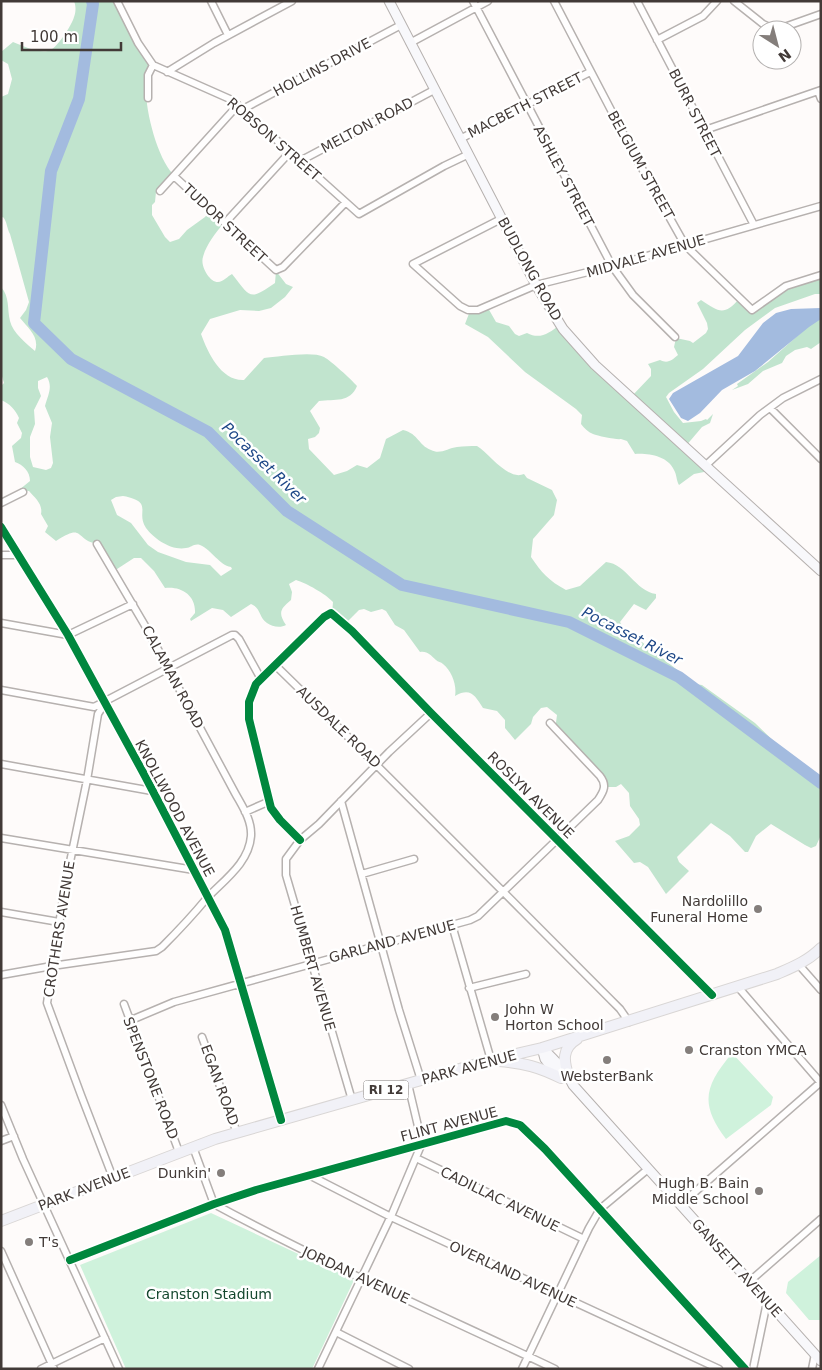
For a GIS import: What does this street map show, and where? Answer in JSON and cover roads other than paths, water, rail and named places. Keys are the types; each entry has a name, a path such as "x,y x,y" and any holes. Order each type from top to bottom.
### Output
{"main road":[{"name":"BUDLONG ROAD","path":"389,1 501,219 536,285 560,324 587,357 821,571"},
{"name":"PARK AVENUE","path":"1,1221 193,1147 237,1133 491,1060 542,1048 738,987 799,965 821,948"},
{"path":"568,1080 564,1060 565,1055 571,1042 580,1036"},
{"name":"GANSETT AVENUE","path":"542,1048 554,1059 568,1080 680,1206 818,1358"},
{"path":"491,1060 528,1064 568,1080"}],"street":[{"path":"117,1 138,43 153,65 148,75 148,98"},
{"path":"212,1 228,35"},
{"path":"167,72 228,35 292,1"},
{"path":"410,43 474,4 488,1"},
{"name":"BELGIUM STREET","path":"554,1 590,72 685,245 752,310 786,286 821,275"},
{"name":"BURR STREET","path":"637,1 754,225"},
{"path":"657,40 703,16 717,1"},
{"path":"734,1 762,24 776,30 821,14"},
{"name":"ASHLEY STREET","path":"474,4 612,266 633,295 675,337"},
{"name":"HOLLINS DRIVE","path":"240,107 401,25"},
{"name":"ROBSON STREET","path":"153,65 228,97 359,214 444,166 468,155"},
{"name":"MACBETH STREET","path":"460,139 590,72"},
{"name":"MELTON ROAD","path":"300,161 434,90"},
{"path":"705,130 819,91 821,99"},
{"path":"160,192 240,107"},
{"path":"225,223 290,152"},
{"name":"TUDOR STREET","path":"175,177 276,270 283,267 345,203"},
{"name":"MIDVALE AVENUE","path":"501,219 413,264 460,306 473,311 486,308 536,285 612,266 821,206"},
{"path":"705,466 783,398 821,379"},
{"path":"770,408 821,459"},
{"path":"1,503 23,492"},
{"name":"KNOLLWOOD AVENUE","path":"1,527 68,635 229,938 281,1120"},
{"name":"CALAMAN ROAD","path":"1,975 156,951 162,947 231,874 247,851 251,837 250,825 245,812 134,604 98,544"},
{"path":"1,555 14,555 18,553"},
{"path":"1,623 68,635 134,604"},
{"name":"ROSLYN AVENUE","path":"276,665 324,617 331,613 352,631 712,995"},
{"path":"1,690 94,707 235,635 262,679"},
{"path":"276,665 256,684 248,710 272,808 280,820 300,840"},
{"name":"AUSDALE ROAD","path":"276,665 377,764 620,1010 629,1022"},
{"name":"CROTHERS AVENUE","path":"105,703 98,714 59,922 47,1003 113,1178"},
{"name":"HUMBERT AVENUE","path":"352,1100 311,964 285,868 286,859 300,840 319,824 377,764 431,713"},
{"name":"GARLAND AVENUE","path":"129,1021 174,1002 452,925 478,916 598,800 603,792 604,783 600,776 550,723"},
{"path":"1,764 152,791"},
{"path":"245,812 270,801"},
{"path":"341,801 421,1080"},
{"path":"1,838 194,870"},
{"path":"362,874 414,859"},
{"path":"1,912 59,922"},
{"path":"452,925 491,1060"},
{"path":"799,965 821,990"},
{"path":"469,988 526,974"},
{"path":"680,1206 821,1082 738,987"},
{"name":"SPENSTONE ROAD","path":"124,1004 180,1152"},
{"name":"EGAN ROAD","path":"202,1036 237,1133"},
{"path":"318,1369 390,1217 422,1143 408,1084"},
{"path":"1,1105 44,1205 119,1369"},
{"name":"FLINT AVENUE","path":"70,1260 214,1204 309,1175 506,1121 520,1125 600,1209 745,1369"},
{"path":"1,1142 14,1136"},
{"path":"193,1147 214,1204"},
{"name":"CADILLAC AVENUE","path":"416,1158 584,1239"},
{"path":"522,1369 600,1209 648,1169"},
{"name":"OVERLAND AVENUE","path":"309,1175 390,1217 719,1369"},
{"name":"JORDAN AVENUE","path":"214,1204 361,1278 555,1369"},
{"path":"750,1281 821,1219"},
{"path":"1,1251 53,1366"},
{"path":"753,1369 768,1302"},
{"path":"336,1332 409,1369"},
{"path":"42,1369 53,1366 105,1338"},
{"path":"812,1369 818,1358"}],"water":[{"path":"821,308 821,319 755,371 722,390 700,413 688,421 681,418 669,399 673,393 738,356 763,323 776,313 791,309"}],"waterway":[{"name":"Pocasset River","path":"92,1 79,99 51,171 34,323 71,359 208,432 287,511 402,585 569,622 679,677 821,783"}],"place":[{"name":"Nardolillo Funeral Home","path":"758,909"},
{"name":"John W Horton School","path":"495,1017"},
{"name":"Cranston YMCA","path":"689,1050"},
{"name":"WebsterBank","path":"607,1060"},
{"name":"Dunkin'","path":"221,1173"},
{"name":"Hugh B. Bain Middle School","path":"759,1191"},
{"name":"T's","path":"29,1242"}],"park label":[{"name":"Cranston Stadium","path":"209,1294"}]}
